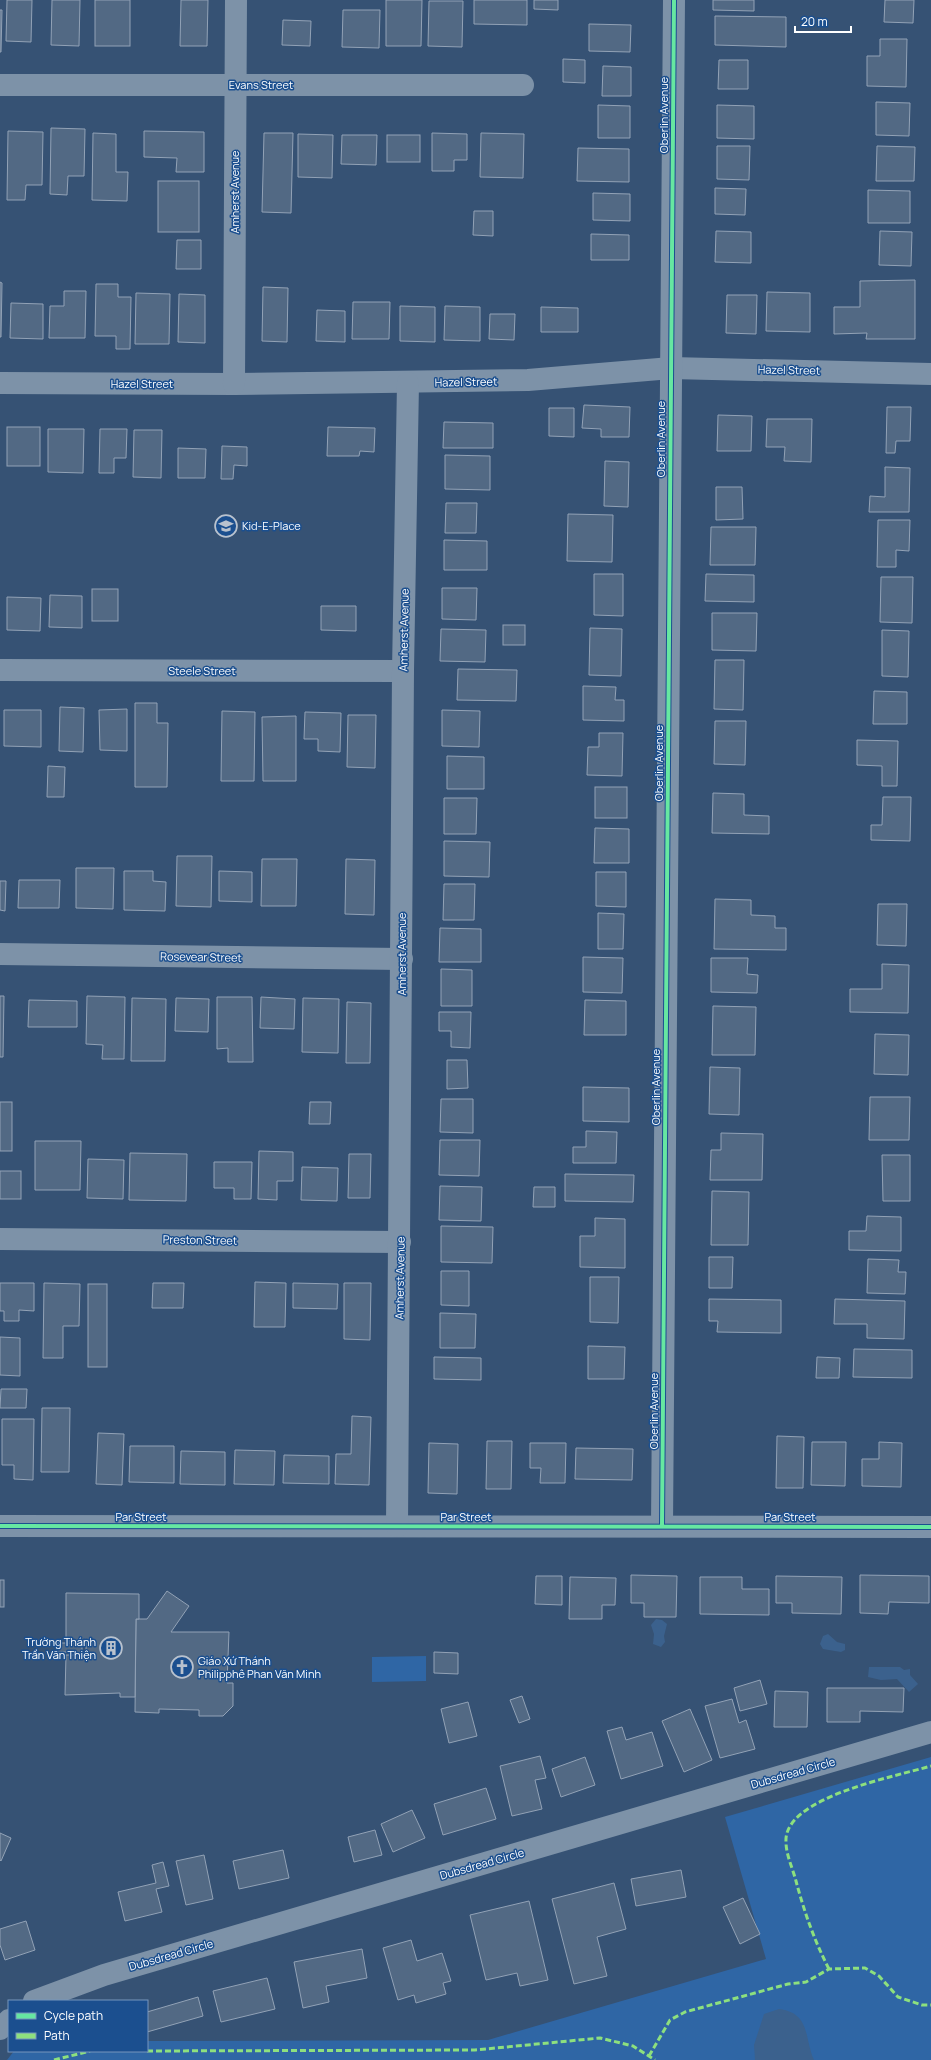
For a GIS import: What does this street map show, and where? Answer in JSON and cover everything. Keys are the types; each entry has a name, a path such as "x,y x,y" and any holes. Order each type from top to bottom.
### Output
{"street":[{"name":"Amherst Avenue","path":"234,384 236,0"},
{"name":"Oberlin Avenue","path":"662,1526 674,0"},
{"name":"Evans Street","path":"0,85 523,85"},
{"name":"Hazel Street","path":"0,383 408,383 528,380 671,368 931,374"},
{"name":"Amherst Avenue","path":"397,1526 403,672 408,383"},
{"name":"Steele Street","path":"0,670 403,672"},
{"name":"Rosevear Street","path":"0,954 402,959"},
{"name":"Preston Street","path":"0,1239 400,1242"},
{"name":"Par Street","path":"0,1526 931,1527"},
{"name":"Dubsdread Circle","path":"37,2000 104,1975 931,1732"},
{"path":"0,2029 8,2021"}],"shaded area":[{"path":"656,1619 662,1620 667,1624 664,1636 665,1642 661,1647 653,1644 654,1634 651,1625"},
{"path":"828,1634 837,1642 845,1644 845,1650 841,1652 823,1649 820,1644 823,1636"},
{"path":"426,1656 426,1681 372,1682 372,1657"},
{"path":"869,1667 900,1667 904,1670 910,1669 910,1675 918,1684 909,1692 897,1679 881,1680 868,1677"},
{"path":"931,1757 931,2060 7,2060 13,2052 148,2052 148,2041 488,2040 766,1959 725,1817"},
{"path":"779,2009 789,2011 802,2021 814,2060 755,2060 754,2045 764,2014"}],"building":[{"path":"7,0 32,0 31,42 6,41"},
{"path":"52,0 80,0 79,46 51,45"},
{"path":"95,0 130,0 130,46 95,46"},
{"path":"181,0 208,0 207,46 180,46"},
{"path":"386,0 422,0 421,46 386,46"},
{"path":"474,0 527,0 527,25 474,24"},
{"path":"534,0 558,0 558,10 534,9"},
{"path":"713,0 754,0 754,11 713,10"},
{"path":"885,0 914,0 913,23 884,22"},
{"path":"429,1 463,1 462,47 428,46"},
{"path":"0,10 2,10 1,52 0,52"},
{"path":"343,10 380,10 379,48 342,47"},
{"path":"715,16 786,17 786,47 715,45"},
{"path":"283,20 311,21 310,46 282,45"},
{"path":"589,24 631,25 630,52 589,51"},
{"path":"880,39 907,39 906,87 867,86 867,56 880,56"},
{"path":"563,59 585,60 585,83 563,82"},
{"path":"719,60 748,60 748,89 718,89"},
{"path":"603,66 631,67 631,96 602,96"},
{"path":"876,102 910,103 909,136 876,135"},
{"path":"598,105 630,106 630,138 598,138"},
{"path":"717,105 754,106 754,139 717,138"},
{"path":"51,128 85,129 84,176 68,176 67,195 50,194"},
{"path":"8,131 43,132 42,185 26,185 25,200 7,200"},
{"path":"144,131 204,132 204,172 176,172 177,158 144,157"},
{"path":"93,133 116,134 116,172 128,172 127,201 92,200"},
{"path":"264,133 293,133 291,213 262,212"},
{"path":"432,133 467,134 467,160 454,160 454,171 432,171"},
{"path":"481,133 524,134 523,178 480,177"},
{"path":"298,134 333,135 332,178 298,177"},
{"path":"342,135 377,135 376,165 341,164"},
{"path":"387,135 420,135 420,162 387,162"},
{"path":"717,146 750,146 749,180 717,179"},
{"path":"877,146 915,147 914,181 876,181"},
{"path":"578,148 629,149 629,182 577,181"},
{"path":"158,181 199,181 199,232 158,232"},
{"path":"715,188 746,189 745,215 715,214"},
{"path":"868,190 910,191 910,223 868,223"},
{"path":"593,193 630,194 630,221 593,220"},
{"path":"474,211 493,211 493,236 473,235"},
{"path":"716,231 751,232 751,263 715,262"},
{"path":"880,231 912,232 911,266 879,265"},
{"path":"591,234 629,235 629,260 591,260"},
{"path":"177,240 201,240 201,269 176,269"},
{"path":"915,280 915,339 866,339 867,333 834,334 834,307 860,307 860,281"},
{"path":"0,282 2,283 1,337 0,337"},
{"path":"96,284 118,284 118,297 131,297 130,349 116,349 116,336 95,336"},
{"path":"263,287 288,288 287,342 262,341"},
{"path":"64,291 86,291 85,338 49,338 50,306 64,306"},
{"path":"767,292 810,293 810,332 766,331"},
{"path":"136,293 170,294 169,344 135,344"},
{"path":"179,294 205,295 205,343 178,342"},
{"path":"727,295 757,295 756,334 726,333"},
{"path":"353,302 390,302 389,339 352,339"},
{"path":"11,303 43,304 43,339 10,338"},
{"path":"400,306 435,307 435,342 400,341"},
{"path":"445,306 480,307 480,341 444,340"},
{"path":"541,307 578,308 578,332 541,332"},
{"path":"317,310 345,311 345,342 316,341"},
{"path":"490,314 515,314 514,340 489,339"},
{"path":"584,405 630,407 629,437 601,437 601,429 582,428"},
{"path":"887,407 911,407 910,441 896,441 895,453 886,453"},
{"path":"549,408 574,408 574,437 549,436"},
{"path":"718,415 752,416 751,451 717,451"},
{"path":"767,419 812,419 811,462 784,461 785,447 766,447"},
{"path":"444,422 493,423 493,448 443,448"},
{"path":"7,427 40,427 40,466 7,466"},
{"path":"328,427 375,428 374,452 360,451 359,456 327,456"},
{"path":"48,429 84,429 83,473 48,472"},
{"path":"100,429 127,429 126,458 114,458 114,473 99,473"},
{"path":"134,430 162,430 161,478 133,477"},
{"path":"222,446 247,447 247,466 234,465 233,479 221,479"},
{"path":"178,448 206,449 205,478 178,478"},
{"path":"445,455 490,456 490,490 445,489"},
{"path":"605,461 629,462 628,507 604,506"},
{"path":"885,467 910,468 909,512 869,512 870,496 885,497"},
{"path":"716,487 742,487 743,519 716,520"},
{"path":"446,503 477,503 476,533 445,533"},
{"path":"568,514 613,515 612,562 567,561"},
{"path":"878,520 910,520 909,551 896,550 896,567 877,567"},
{"path":"711,527 756,527 755,565 710,565"},
{"path":"444,540 487,541 487,570 444,570"},
{"path":"594,574 623,574 623,616 594,615"},
{"path":"706,574 754,575 754,602 705,601"},
{"path":"881,577 913,577 912,623 880,622"},
{"path":"442,588 477,588 476,620 442,619"},
{"path":"92,589 118,589 118,621 92,621"},
{"path":"50,595 82,596 82,628 49,627"},
{"path":"7,597 41,598 40,631 7,630"},
{"path":"321,606 356,606 356,631 321,630"},
{"path":"712,613 757,613 756,651 712,650"},
{"path":"503,625 525,625 525,645 503,645"},
{"path":"590,628 622,629 621,676 589,675"},
{"path":"441,629 486,630 485,662 440,661"},
{"path":"882,630 909,631 908,677 882,676"},
{"path":"715,660 744,660 743,710 714,709"},
{"path":"458,669 517,670 516,701 457,700"},
{"path":"583,686 616,687 615,700 624,700 624,721 583,720"},
{"path":"874,691 907,692 907,724 873,724"},
{"path":"135,703 157,703 157,723 168,723 167,787 135,787"},
{"path":"60,707 84,708 83,752 59,751"},
{"path":"127,709 127,751 100,750 99,710"},
{"path":"4,710 41,710 41,747 4,746"},
{"path":"442,710 480,711 479,747 442,746"},
{"path":"222,711 255,712 254,781 221,781"},
{"path":"305,712 341,713 340,752 318,751 318,739 304,739"},
{"path":"348,715 376,715 375,768 347,767"},
{"path":"296,716 296,781 263,781 262,717"},
{"path":"715,721 746,721 745,765 714,764"},
{"path":"599,733 623,733 622,776 587,775 588,747 599,747"},
{"path":"857,740 898,741 897,786 882,786 882,766 857,765"},
{"path":"447,756 484,757 484,789 447,789"},
{"path":"48,766 65,767 64,797 47,797"},
{"path":"595,787 627,787 627,818 595,818"},
{"path":"713,793 744,794 744,815 769,816 769,834 712,833"},
{"path":"883,797 911,797 910,841 871,840 871,825 882,825"},
{"path":"444,798 477,798 476,834 444,834"},
{"path":"595,828 629,829 629,863 594,863"},
{"path":"444,841 490,842 489,877 444,876"},
{"path":"177,856 212,856 211,907 176,906"},
{"path":"262,859 297,859 296,906 261,906"},
{"path":"346,859 375,860 374,915 345,914"},
{"path":"76,868 114,868 113,909 76,908"},
{"path":"124,871 153,871 153,881 166,882 165,911 124,910"},
{"path":"219,871 252,872 252,902 219,901"},
{"path":"596,872 626,872 626,907 596,906"},
{"path":"19,880 60,880 59,908 18,908"},
{"path":"0,881 6,881 5,911 0,910"},
{"path":"444,884 475,884 474,920 443,920"},
{"path":"715,899 751,900 751,915 775,916 775,928 786,928 786,950 714,949"},
{"path":"878,904 907,904 906,946 877,945"},
{"path":"598,913 624,914 623,949 598,949"},
{"path":"440,928 481,929 481,962 439,962"},
{"path":"583,957 623,958 622,993 583,992"},
{"path":"711,958 748,958 747,974 758,975 757,993 711,992"},
{"path":"882,964 909,965 908,1013 850,1012 850,989 882,989"},
{"path":"441,969 472,970 472,1006 441,1006"},
{"path":"0,996 4,996 3,1057 0,1057"},
{"path":"87,996 125,997 124,1059 102,1059 103,1045 86,1044"},
{"path":"217,997 252,997 253,1062 228,1062 228,1048 217,1049"},
{"path":"261,997 295,999 294,1029 260,1028"},
{"path":"132,998 166,999 165,1061 131,1061"},
{"path":"176,998 209,999 208,1032 175,1031"},
{"path":"303,998 339,999 338,1053 302,1052"},
{"path":"29,1000 77,1001 77,1027 28,1027"},
{"path":"585,1000 626,1001 626,1035 584,1035"},
{"path":"347,1002 371,1003 370,1063 346,1063"},
{"path":"713,1006 756,1007 755,1055 712,1055"},
{"path":"439,1012 471,1012 470,1048 451,1047 451,1031 439,1031"},
{"path":"875,1034 909,1035 908,1075 874,1074"},
{"path":"447,1060 467,1060 468,1088 447,1089"},
{"path":"710,1067 740,1068 739,1115 709,1114"},
{"path":"583,1087 629,1088 629,1122 583,1121"},
{"path":"870,1097 910,1097 909,1140 869,1140"},
{"path":"441,1099 473,1099 473,1133 440,1132"},
{"path":"0,1102 12,1102 12,1151 0,1151"},
{"path":"310,1102 331,1102 330,1124 309,1124"},
{"path":"586,1131 617,1132 616,1163 573,1163 573,1147 586,1147"},
{"path":"721,1133 763,1134 762,1180 710,1180 711,1150 721,1150"},
{"path":"440,1140 480,1140 479,1176 439,1175"},
{"path":"35,1141 81,1141 80,1190 35,1190"},
{"path":"259,1151 293,1152 293,1181 277,1181 277,1200 258,1199"},
{"path":"130,1153 187,1154 186,1201 129,1200"},
{"path":"349,1154 371,1154 370,1198 348,1198"},
{"path":"882,1155 910,1155 910,1201 883,1201"},
{"path":"88,1159 124,1160 123,1199 87,1198"},
{"path":"214,1162 252,1162 251,1199 234,1199 234,1188 214,1188"},
{"path":"302,1167 338,1168 337,1201 301,1200"},
{"path":"0,1171 21,1171 21,1199 0,1199"},
{"path":"565,1174 634,1175 633,1202 565,1201"},
{"path":"440,1186 482,1187 481,1221 439,1220"},
{"path":"534,1187 555,1187 555,1207 533,1207"},
{"path":"712,1191 749,1192 748,1245 711,1245"},
{"path":"867,1216 901,1217 901,1251 849,1250 849,1231 866,1231"},
{"path":"595,1218 625,1219 625,1268 580,1267 580,1236 595,1236"},
{"path":"441,1226 493,1227 492,1263 441,1262"},
{"path":"709,1257 733,1257 732,1288 709,1288"},
{"path":"868,1259 899,1260 898,1272 906,1272 905,1294 867,1293"},
{"path":"441,1271 469,1271 469,1306 441,1305"},
{"path":"590,1277 619,1277 618,1323 590,1322"},
{"path":"255,1282 286,1283 285,1327 254,1327"},
{"path":"0,1283 34,1283 34,1311 19,1310 19,1321 4,1321 4,1311 0,1311"},
{"path":"44,1283 80,1284 79,1326 63,1326 63,1358 43,1358"},
{"path":"153,1283 184,1283 183,1308 152,1308"},
{"path":"293,1283 338,1284 337,1309 293,1308"},
{"path":"344,1283 371,1283 370,1340 344,1339"},
{"path":"88,1284 107,1284 107,1367 88,1367"},
{"path":"709,1299 781,1300 781,1333 717,1332 718,1321 709,1321"},
{"path":"835,1299 905,1301 904,1339 867,1338 867,1324 834,1324"},
{"path":"440,1313 476,1314 475,1348 440,1348"},
{"path":"0,1337 20,1338 20,1376 0,1375"},
{"path":"588,1346 625,1347 624,1379 588,1379"},
{"path":"854,1349 912,1350 912,1378 853,1377"},
{"path":"434,1357 481,1358 481,1380 434,1379"},
{"path":"817,1357 840,1358 839,1378 816,1378"},
{"path":"1,1389 27,1389 26,1408 0,1408"},
{"path":"42,1408 70,1408 69,1472 41,1472"},
{"path":"352,1416 371,1417 369,1485 335,1484 336,1454 351,1454"},
{"path":"2,1419 34,1419 33,1480 14,1479 14,1465 2,1465"},
{"path":"98,1433 124,1434 122,1485 96,1484"},
{"path":"777,1436 804,1437 803,1488 776,1488"},
{"path":"487,1441 512,1441 511,1489 486,1489"},
{"path":"812,1442 846,1442 845,1486 811,1485"},
{"path":"879,1442 902,1443 901,1487 862,1486 862,1459 879,1459"},
{"path":"429,1443 458,1444 457,1494 428,1493"},
{"path":"530,1443 566,1443 565,1483 540,1483 541,1468 530,1468"},
{"path":"130,1446 174,1446 174,1483 129,1482"},
{"path":"576,1448 633,1449 632,1480 575,1479"},
{"path":"235,1450 275,1451 274,1485 234,1484"},
{"path":"181,1451 225,1452 225,1485 180,1484"},
{"path":"284,1455 329,1456 329,1484 283,1483"},
{"path":"631,1575 677,1576 676,1617 644,1617 644,1603 631,1603"},
{"path":"860,1575 929,1576 929,1603 889,1602 888,1614 860,1613"},
{"path":"536,1576 562,1576 562,1605 535,1604"},
{"path":"776,1576 842,1577 841,1614 792,1613 792,1603 776,1603"},
{"path":"570,1577 616,1578 615,1605 602,1605 602,1619 569,1619"},
{"path":"700,1577 742,1577 742,1589 769,1589 769,1615 700,1614"},
{"path":"0,1580 4,1580 4,1607 0,1607"},
{"name":"Giáo Xứ Thánh Philipphê Phan Văn Minh","path":"167,1591 189,1606 171,1632 229,1632 227,1683 233,1683 233,1706 223,1716 199,1716 199,1710 159,1709 159,1713 135,1712 136,1619 147,1619"},
{"name":"Trường Thánh Trần Văn Thiện","path":"66,1593 139,1594 139,1619 136,1619 135,1697 120,1697 120,1693 65,1695 66,1655 75,1655 75,1652 58,1652 58,1643 82,1643 82,1654 86,1653 86,1641 66,1641"},
{"path":"434,1652 458,1653 458,1674 434,1673"},
{"path":"760,1680 767,1704 740,1711 734,1688"},
{"path":"827,1688 904,1688 903,1712 860,1711 860,1722 827,1722"},
{"path":"775,1691 808,1692 807,1727 774,1727"},
{"path":"522,1696 530,1719 519,1723 510,1700"},
{"path":"732,1699 739,1723 746,1720 755,1749 720,1758 705,1706"},
{"path":"468,1702 477,1736 449,1743 441,1709"},
{"path":"690,1709 712,1760 684,1772 662,1721"},
{"path":"622,1727 626,1740 652,1732 663,1766 621,1779 607,1731"},
{"path":"540,1756 546,1778 535,1780 542,1809 512,1816 500,1766"},
{"path":"585,1757 595,1785 561,1797 552,1769"},
{"path":"486,1788 496,1819 443,1835 434,1804"},
{"path":"412,1810 425,1838 393,1852 381,1824"},
{"path":"375,1830 382,1855 354,1862 348,1837"},
{"path":"0,1833 11,1838 1,1861 0,1860"},
{"path":"283,1850 289,1878 239,1889 233,1861"},
{"path":"204,1855 213,1899 186,1905 176,1861"},
{"path":"163,1862 169,1886 156,1889 162,1912 125,1921 118,1892 156,1883 152,1865"},
{"path":"681,1870 686,1897 636,1906 631,1879"},
{"path":"614,1883 626,1929 597,1937 607,1976 574,1984 552,1899"},
{"path":"743,1898 760,1934 740,1944 723,1907"},
{"path":"529,1901 548,1980 520,1986 517,1973 486,1980 470,1915"},
{"path":"26,1921 35,1950 5,1960 0,1945 0,1929"},
{"path":"411,1940 417,1961 442,1953 451,1981 443,1983 446,1994 416,2003 414,1995 398,2000 383,1948"},
{"path":"362,1949 367,1978 326,1986 329,2002 303,2008 294,1962"},
{"path":"267,1978 275,2009 221,2022 213,1991"},
{"path":"198,1997 203,2016 148,2032 148,2012"}],"marked path":[{"path":"829,1969 810,1925 788,1857 786,1842 790,1826 803,1813 822,1801 845,1791 931,1766"},
{"path":"649,2056 670,2020 685,2012 788,1984 806,1982 829,1969 865,1968 879,1976 898,1997 922,2005 931,2005"},
{"path":"148,2051 475,2050 600,2038 633,2046 655,2060"},
{"path":"54,2060 86,2052"}],"cycle path":[{"path":"662,1526 674,0"},
{"path":"0,1526 931,1527"}],"place":[{"name":"Kid-E-Place","path":"226,526"},
{"name":"Trường Thánh Trần Văn Thiện","path":"111,1648"},
{"name":"Giáo Xứ Thánh Philipphê Phan Văn Minh","path":"182,1667"}]}
